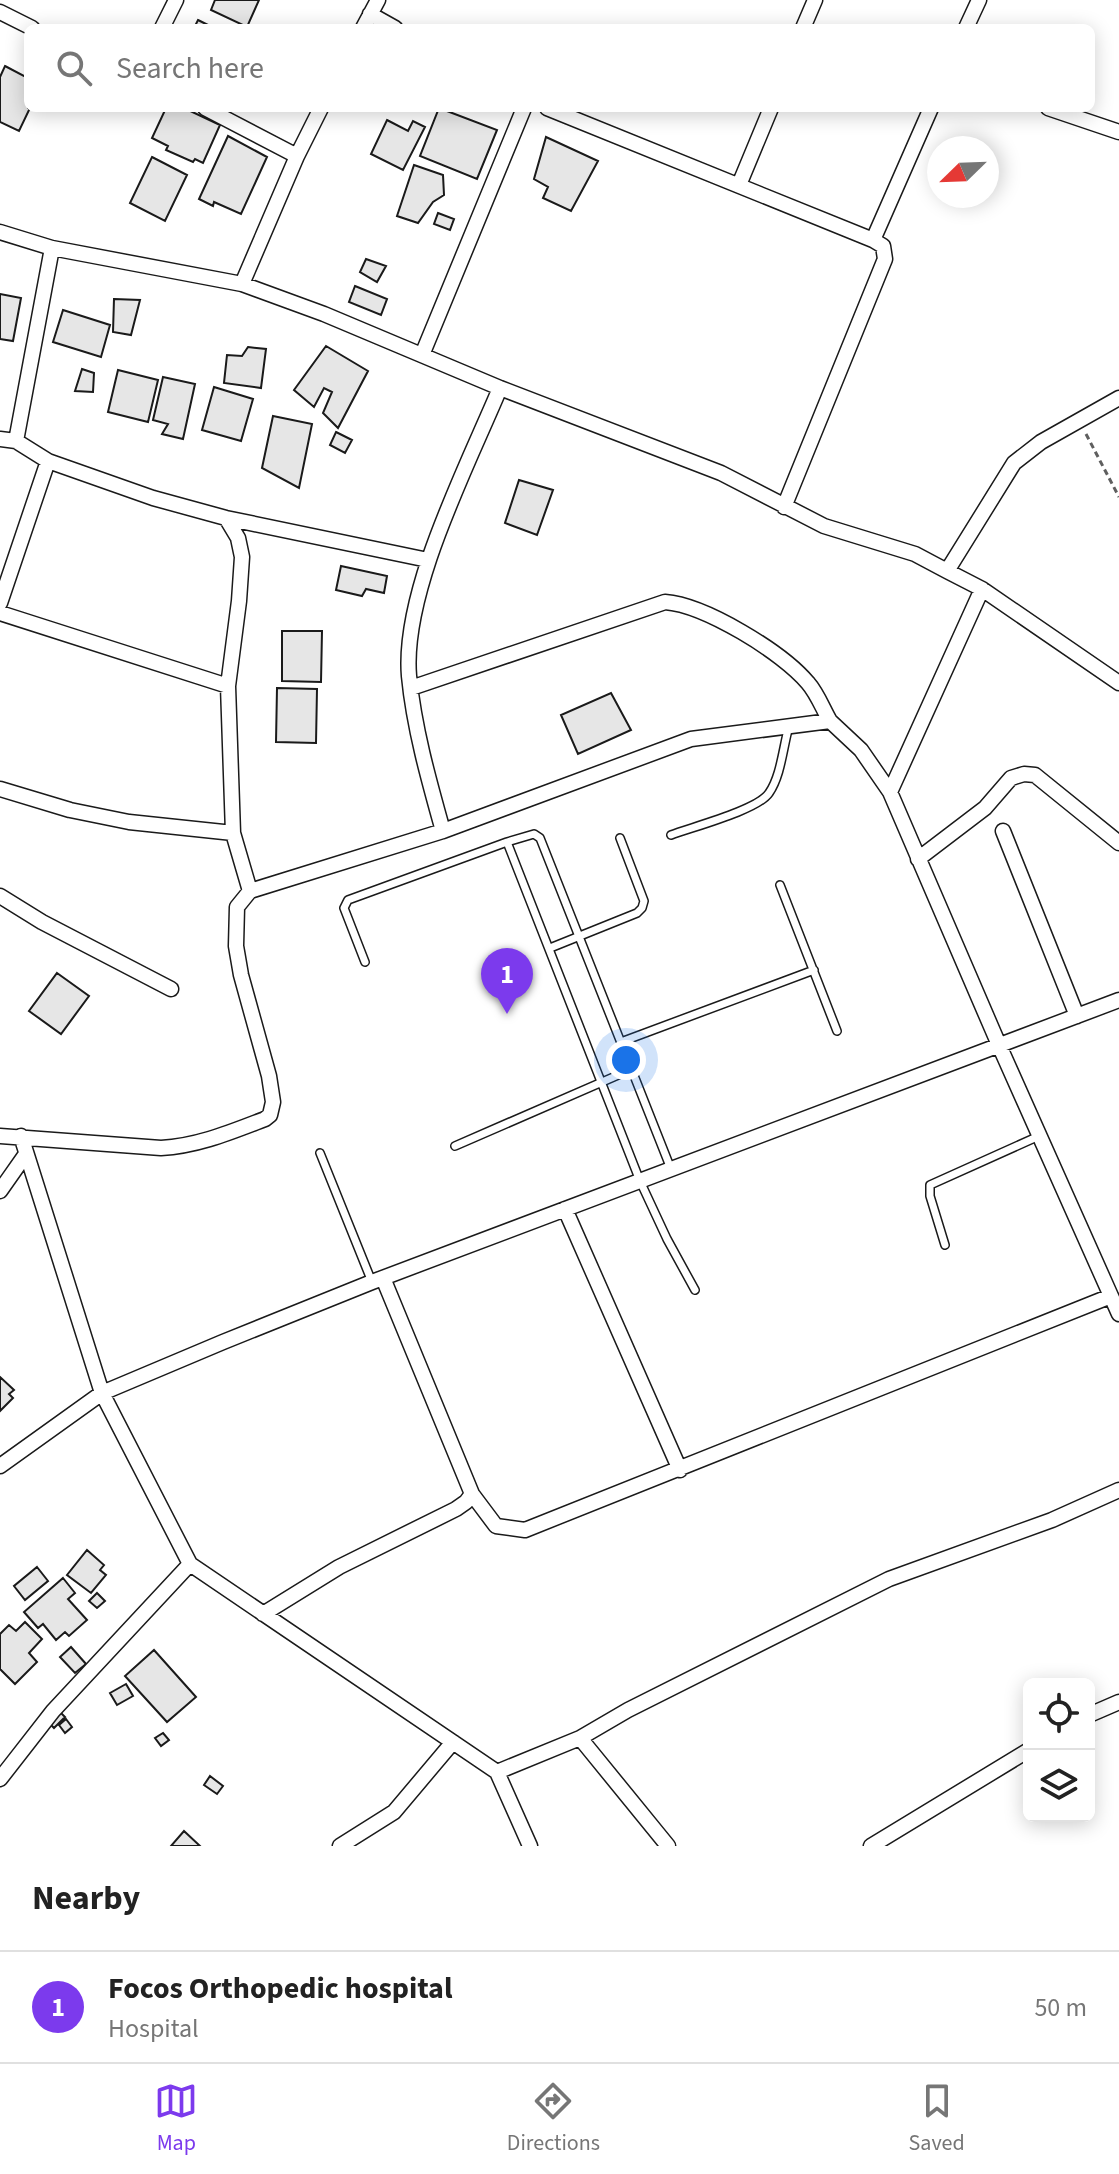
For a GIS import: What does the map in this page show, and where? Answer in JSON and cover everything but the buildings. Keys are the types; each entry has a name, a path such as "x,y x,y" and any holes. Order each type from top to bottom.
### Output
{"street":[{"path":"164,24 176,0"},
{"path":"365,24 378,0"},
{"path":"805,24 815,0"},
{"path":"968,24 979,0"},
{"path":"0,12 24,24"},
{"path":"370,14 388,24"},
{"path":"213,112 297,156"},
{"path":"242,284 319,112"},
{"path":"422,355 522,112"},
{"path":"557,112 883,246 885,259 784,507"},
{"path":"739,185 769,112"},
{"path":"873,240 929,112"},
{"path":"1062,112 1118,128"},
{"path":"0,232 52,248 242,284 721,473 824,526 915,554 982,589 1119,683"},
{"path":"16,441 52,248"},
{"path":"443,831 426,771 411,688 411,626 428,560 500,388"},
{"path":"947,571 1014,463 1041,442 1119,398"},
{"path":"0,439 16,441 48,461 153,498 226,518 428,560"},
{"path":"0,603 48,461"},
{"path":"226,518 238,538 242,557 228,686 233,833 250,891"},
{"path":"890,792 982,589"},
{"path":"411,688 665,602 680,603 755,640 796,670 811,685 830,721 861,750 890,792 1119,1314"},
{"path":"0,613 228,686"},
{"path":"0,1136 179,1147 218,1138 270,1115 273,1102 269,1076 236,946 237,907 250,891 443,831 691,739 830,721"},
{"path":"918,859 985,808 1011,778 1024,774 1035,775 1119,843"},
{"path":"0,789 70,810 129,822 233,833"},
{"path":"1003,831 1077,1016"},
{"path":"0,896 42,922 171,989"},
{"path":"1,1462 102,1393 377,1280 1119,1000"},
{"path":"21,1136 102,1393 190,1564 497,1772 530,1846"},
{"path":"0,1191 26,1154"},
{"path":"565,1209 680,1470"},
{"path":"377,1280 472,1494 496,1526 525,1530 1111,1296"},
{"path":"497,1772 580,1738 628,1710 889,1579 1052,1520 1119,1490"},
{"path":"263,1614 339,1567 456,1509 472,1494"},
{"path":"0,1779 53,1711 190,1564"},
{"path":"1095,1712 1119,1702"},
{"path":"580,1738 668,1846"},
{"path":"340,1846 394,1812 453,1742"},
{"path":"871,1846 1023,1754"}],"lane":[{"path":"671,835 753,806 768,796 789,726"},
{"path":"365,962 346,918 344,908 348,900 507,842 534,834 540,838 671,1169"},
{"path":"550,948 637,913 642,908 644,901 620,838"},
{"path":"507,842 640,1181 695,1290"},
{"path":"780,885 837,1031"},
{"path":"621,1042 814,970"},
{"path":"455,1146 632,1069"},
{"path":"945,1245 930,1196 930,1185 1039,1136"},
{"path":"320,1153 377,1280"}],"path":[{"path":"1079,422 1119,497"}],"place":[{"name":"Focos Orthopedic hospital","path":"507,1014"}]}
